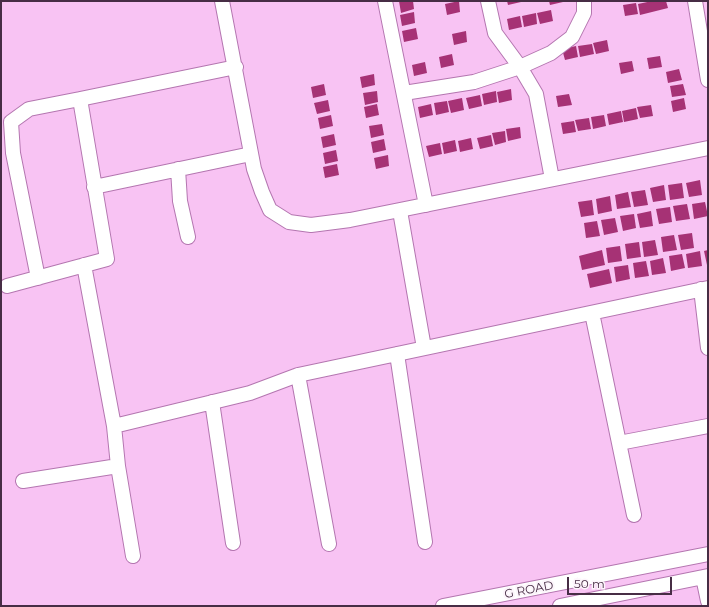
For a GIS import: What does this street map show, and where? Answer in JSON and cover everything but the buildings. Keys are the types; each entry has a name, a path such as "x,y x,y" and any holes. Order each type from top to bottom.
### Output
{"street":[{"path":"222,1 236,67 254,169 270,210 289,222 311,225 350,220 708,148"},
{"path":"385,1 426,205"},
{"path":"488,1 495,32 520,67 536,94 552,179"},
{"path":"404,93 474,82 520,67 551,53 572,37 584,13 584,1"},
{"path":"695,1 708,80"},
{"path":"38,278 13,153 11,122 29,109 236,67"},
{"path":"7,286 107,259 80,99"},
{"path":"94,187 252,154"},
{"path":"178,169 180,201 188,237"},
{"path":"400,211 424,348"},
{"path":"84,265 114,426 118,466 134,556"},
{"path":"114,426 250,393 298,375 705,289 708,348"},
{"path":"592,312 634,515"},
{"path":"397,354 425,542"},
{"path":"298,375 329,544"},
{"path":"212,402 233,543"},
{"path":"619,443 708,426"},
{"path":"23,481 118,466"},
{"name":"G ROAD","path":"443,606 708,554"},
{"path":"705,576 708,601"},
{"name":"G ROAD","path":"560,606 705,576"}]}
